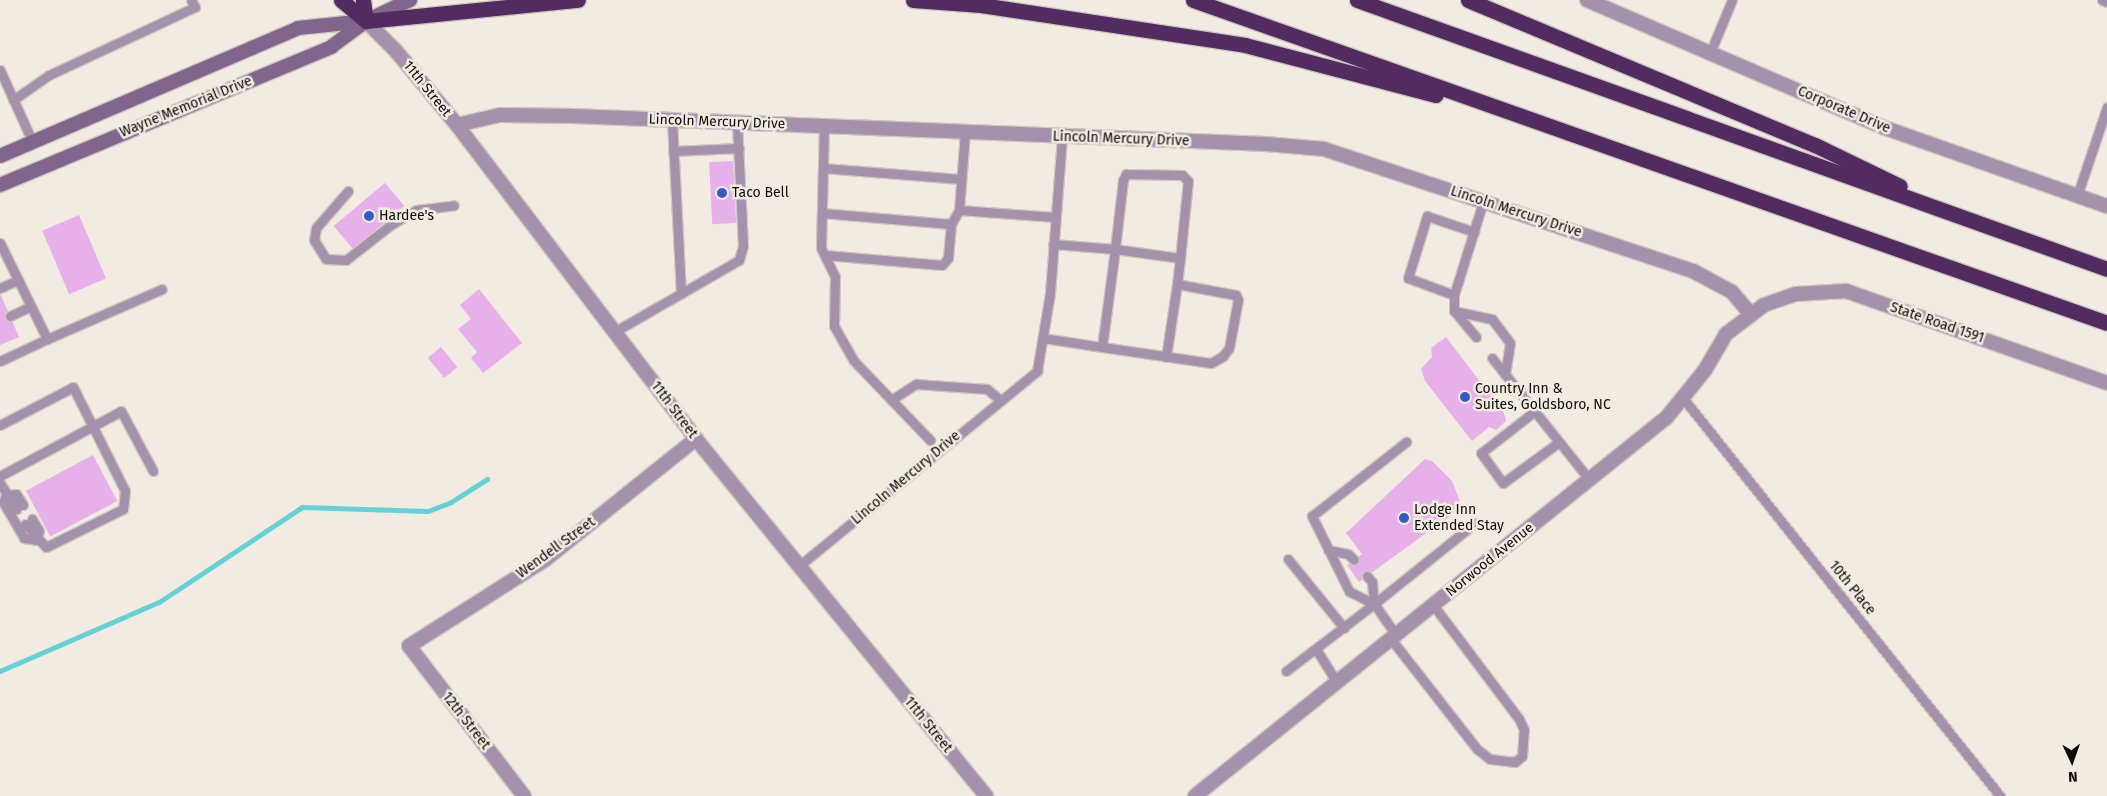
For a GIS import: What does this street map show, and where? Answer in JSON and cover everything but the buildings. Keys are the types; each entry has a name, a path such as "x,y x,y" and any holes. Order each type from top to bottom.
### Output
{"highway":[{"path":"341,0 366,21 578,0"},
{"path":"363,0 366,21"},
{"path":"912,0 981,5 1246,45 1540,122"},
{"path":"1193,0 2107,323"},
{"path":"1357,0 2107,269"},
{"path":"1468,0 1815,145 1968,220"}],"main road":[{"name":"Wayne Memorial Drive","path":"0,185 331,47 366,21 410,0"},
{"name":"Wayne Memorial Drive","path":"0,156 298,28 366,21"}],"street":[{"name":"Corporate Drive","path":"1587,0 1885,128 2107,206"},
{"name":"11th Street","path":"366,21 396,50 457,125 696,440 986,796"},
{"name":"Lincoln Mercury Drive","path":"457,125 500,115 824,125 1062,137 1266,144 1324,149 1694,271 1732,292 1751,315"},
{"name":"State Road 1591","path":"1764,305 1796,294 1846,291 2107,383"},
{"name":"Norwood Avenue","path":"1196,796 1667,417 1706,370 1726,334 1764,305"},
{"name":"Wendell Street","path":"409,646 546,559 696,440"},
{"name":"12th Street","path":"409,646 524,796"}],"lane":[{"path":"13,100 49,75 195,7 191,0"},
{"path":"1710,53 1732,0"},
{"path":"2102,0 2107,2"},
{"path":"0,70 33,143"},
{"path":"2078,196 2107,107"},
{"path":"672,120 681,294"},
{"path":"614,332 739,260 743,246 737,123"},
{"path":"824,125 821,248 835,277 834,326 854,362 930,440"},
{"path":"825,255 942,265 948,258 951,224 959,210 965,132"},
{"path":"1062,137 1043,338 1211,363 1223,356 1228,348 1238,300 1236,295 1177,284"},
{"path":"673,151 738,148"},
{"path":"823,168 961,179"},
{"path":"1102,347 1122,180 1126,174 1182,175 1188,181 1188,188 1166,357"},
{"path":"348,190 316,228 314,240 326,259 346,260 389,226 416,210 454,205"},
{"path":"1476,337 1454,311 1454,295 1483,202"},
{"path":"959,210 1055,217"},
{"path":"822,213 951,224"},
{"path":"1454,295 1408,278 1427,216 1474,232"},
{"path":"0,243 4,262 18,280 47,339"},
{"path":"1053,244 1180,258"},
{"path":"0,288 18,280"},
{"path":"0,361 162,289"},
{"path":"10,316 31,306"},
{"path":"1454,311 1492,319 1510,343 1505,375"},
{"name":"Lincoln Mercury Drive","path":"799,566 1000,400 1038,371 1043,338"},
{"path":"1492,358 1589,479"},
{"path":"891,400 916,384 987,389 1000,400"},
{"path":"0,425 73,387 126,491 123,509 46,547 36,540 24,538 3,502 6,495"},
{"name":"10th Place","path":"1683,398 2000,796"},
{"path":"0,476 121,410 153,471"},
{"path":"1535,411 1481,452 1503,483 1559,442"},
{"path":"1374,604 1349,591 1312,516 1406,442"},
{"path":"0,483 6,495 20,507"},
{"path":"28,521 38,531 36,540"},
{"path":"1286,672 1475,523"},
{"path":"1328,550 1348,554 1354,560"},
{"path":"1288,560 1344,628"},
{"path":"1367,576 1372,582 1374,604 1394,637 1477,749 1490,759 1515,762 1522,756 1523,748 1524,730 1519,719 1433,605"},
{"path":"1316,649 1337,682"}],"waterway":[{"path":"0,671 159,602 302,507 428,511 451,502 487,479"}],"place":[{"name":"Taco Bell","path":"722,193"},
{"name":"Hardee's","path":"369,216"},
{"name":"Country Inn & Suites, Goldsboro, NC","path":"1465,397"},
{"name":"Lodge Inn Extended Stay","path":"1404,518"}]}
